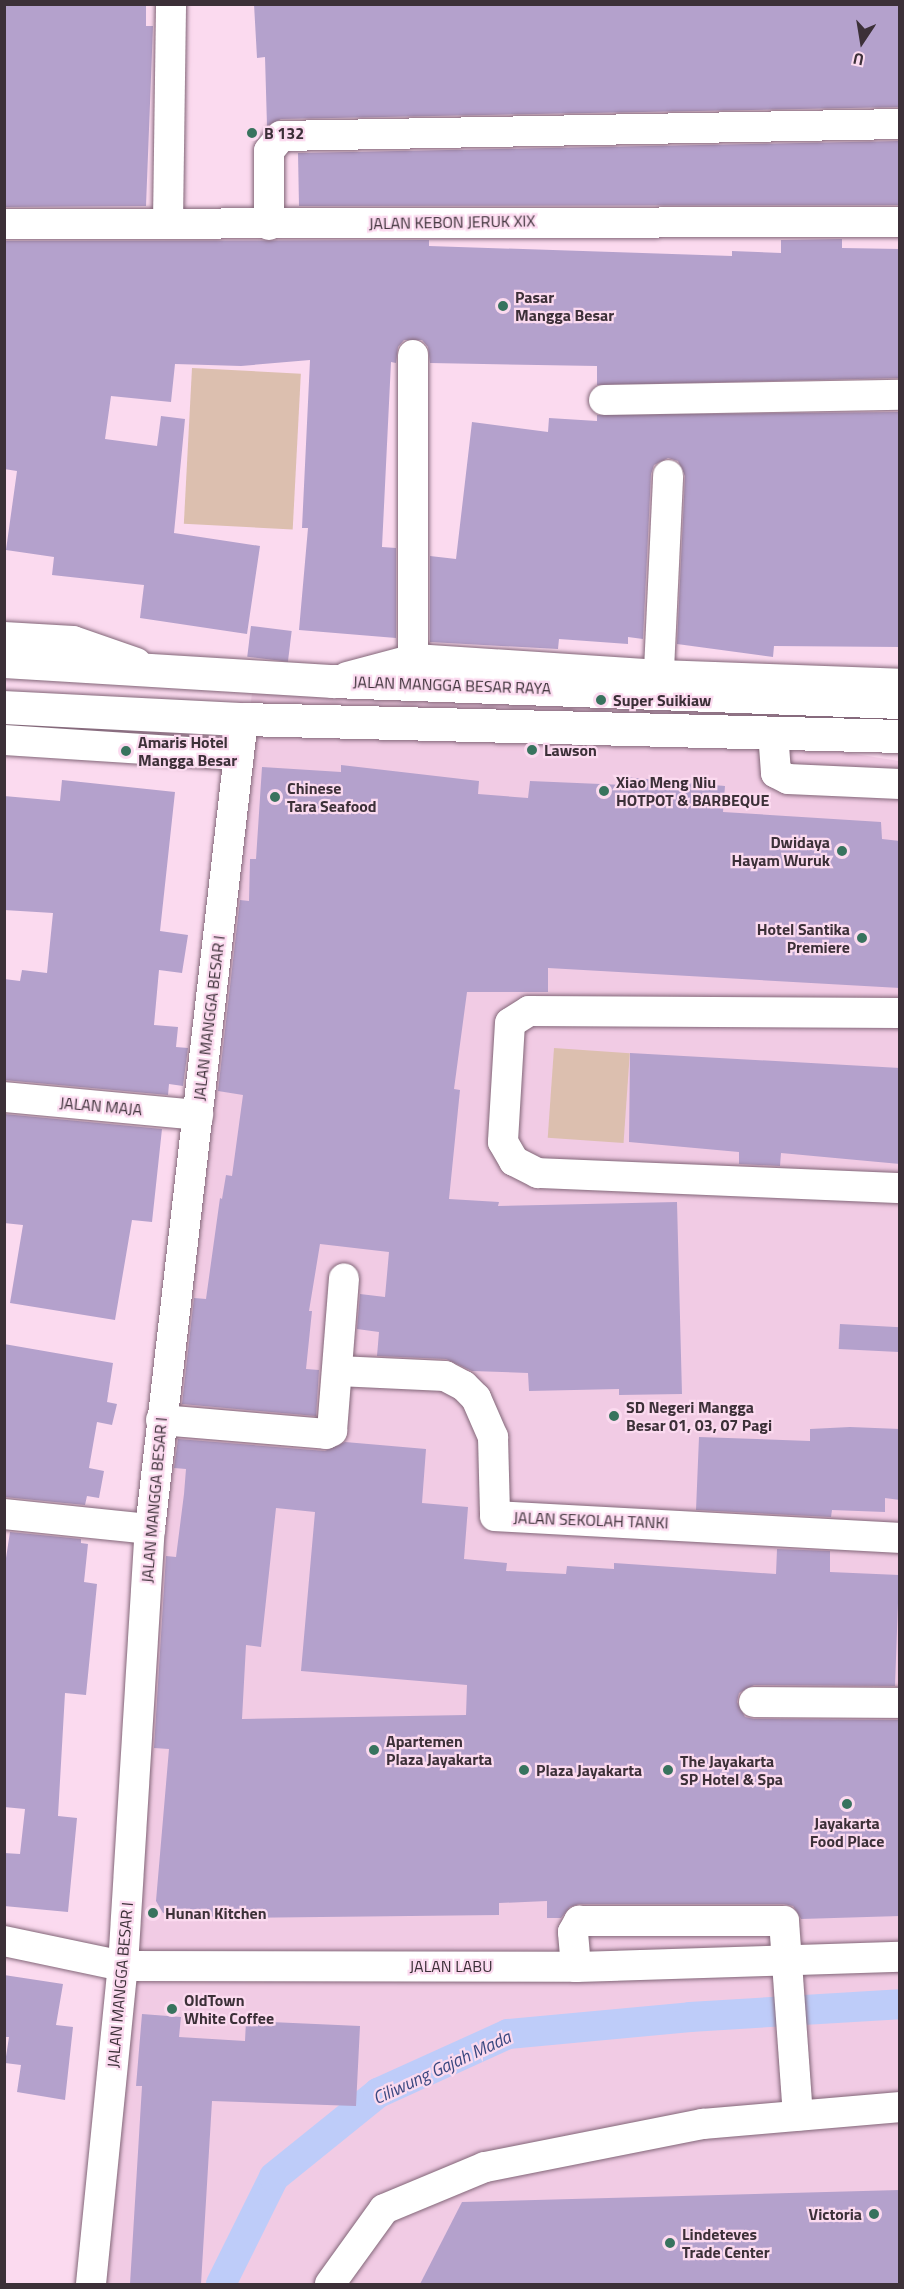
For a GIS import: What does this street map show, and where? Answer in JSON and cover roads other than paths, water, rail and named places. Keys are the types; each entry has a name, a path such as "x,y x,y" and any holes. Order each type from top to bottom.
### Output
{"main road":[{"name":"JALAN MANGGA BESAR RAYA","path":"4,661 333,681 414,671 519,686 658,683 900,702"},
{"path":"518,723 519,686"},
{"path":"4,707 243,719 518,723 900,736"}],"street":[{"path":"168,222 171,4"},
{"path":"269,225 269,151 281,136 900,124"},
{"name":"JALAN KEBON JERUK XIX","path":"4,224 168,222 269,225 614,219 900,222"},
{"path":"413,355 414,671 658,683 900,684"},
{"path":"604,400 900,395"},
{"path":"658,683 668,475"},
{"path":"4,637 73,641 159,671"},
{"name":"JALAN MANGGA BESAR I","path":"91,2284 123,1966 150,1529 243,719"},
{"path":"773,732 776,772 788,778 900,784"},
{"path":"4,740 239,755"},
{"path":"900,1013 529,1011 510,1023 503,1142 514,1161 538,1173 900,1188"},
{"name":"JALAN MAJA","path":"4,1098 198,1115"},
{"path":"161,1420 326,1434 334,1424 344,1278"},
{"name":"JALAN SEKOLAH TANKI","path":"338,1371 445,1376 464,1386 476,1398 493,1437 495,1516 900,1538"},
{"path":"4,1514 150,1529"},
{"path":"754,1702 900,1703"},
{"path":"576,1967 573,1932 579,1921 780,1920 785,1926 803,2106 816,2127 900,2121"},
{"name":"JALAN LABU","path":"4,1941 123,1966 576,1967 787,1957 900,1957"},
{"path":"330,2284 384,2209 485,2167 803,2106 900,2107"}],"waterway":[{"name":"Ciliwung Gajah Mada","path":"221,2284 274,2177 378,2093 508,2034 690,2017 900,2004"}],"place":[{"name":"B 132","path":"252,133"},
{"name":"Pasar Mangga Besar","path":"503,306"},
{"name":"Super Suikiaw","path":"601,700"},
{"name":"Lawson","path":"532,750"},
{"name":"Amaris Hotel Mangga Besar","path":"126,751"},
{"name":"Xiao Meng Niu HOTPOT & BARBEQUE","path":"604,791"},
{"name":"Chinese Tara Seafood","path":"275,797"},
{"name":"Dwidaya Hayam Wuruk","path":"842,851"},
{"name":"Hotel Santika Premiere","path":"862,938"},
{"name":"SD Negeri Mangga Besar 01, 03, 07 Pagi","path":"614,1416"},
{"name":"Apartemen Plaza Jayakarta","path":"374,1750"},
{"name":"Plaza Jayakarta","path":"524,1770"},
{"name":"The Jayakarta SP Hotel & Spa","path":"668,1770"},
{"name":"Jayakarta Food Place","path":"847,1804"},
{"name":"Hunan Kitchen","path":"153,1913"},
{"name":"OldTown White Coffee","path":"172,2009"},
{"name":"Victoria","path":"874,2214"},
{"name":"Lindeteves Trade Center","path":"670,2243"}]}
